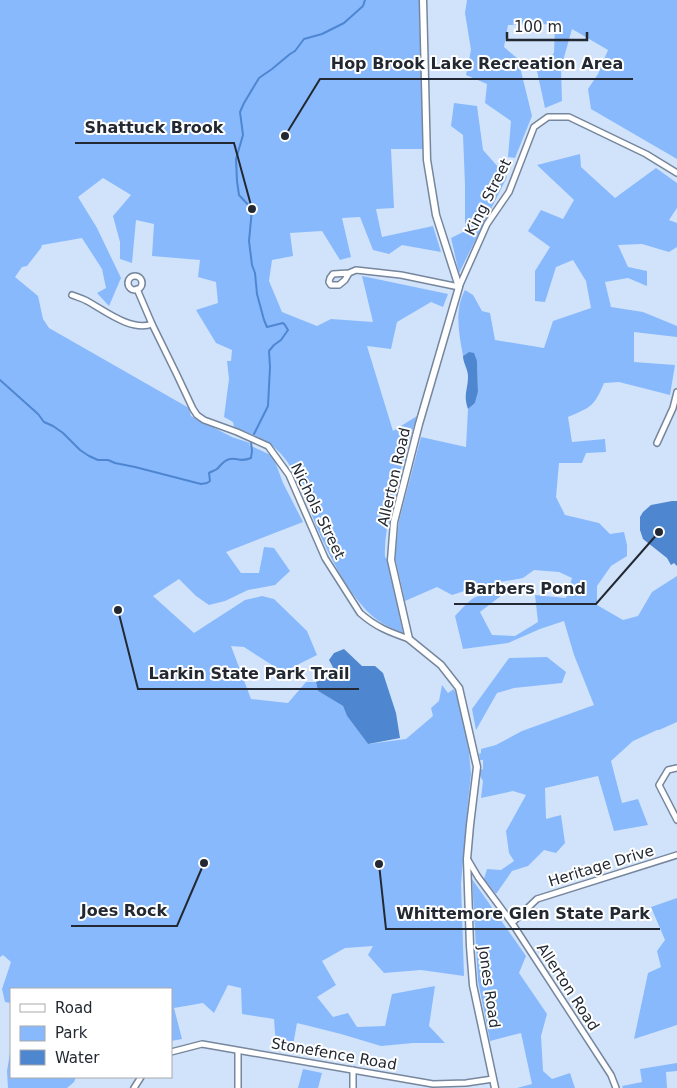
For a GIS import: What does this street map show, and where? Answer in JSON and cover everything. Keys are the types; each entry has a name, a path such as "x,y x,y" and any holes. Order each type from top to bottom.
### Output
{"street":[{"path":"349,273 356,270 402,275 459,287 436,215 427,160 423,0"},
{"name":"King Street","path":"459,287 487,224 509,192 534,127 548,117 569,118 646,154 677,173"},
{"name":"Allerton Road","path":"409,639 391,560 394,522 419,424 459,287"},
{"path":"72,295 85,300 130,325 143,326 152,324 137,289"},
{"name":"Nichols Street","path":"152,324 197,415 204,420 268,446 289,475 324,558 360,613 387,632 409,639"},
{"path":"657,443 674,408 677,392"},
{"path":"409,639 441,665 459,688 477,767 467,859"},
{"path":"677,768 668,770 659,785 677,820"},
{"name":"Heritage Drive","path":"512,923 537,899 677,855"},
{"name":"Allerton Road","path":"467,859 512,923 610,1075 616,1088"},
{"name":"Jones Road","path":"467,859 472,975 495,1088"},
{"name":"Stonefence Road","path":"172,1052 202,1044 434,1084 466,1083 493,1079"},
{"path":"238,1051 238,1088"},
{"path":"353,1070 353,1088"}],"green space":[{"path":"0,0 419,0 423,149 391,149 394,208 376,209 382,237 433,226 441,252 402,245 389,254 373,250 360,217 342,218 351,257 340,260 322,231 290,233 293,256 272,260 269,281 282,312 317,326 331,319 373,322 362,276 448,294 443,307 431,302 397,322 391,349 367,346 393,431 417,416 397,482 385,541 385,557 403,633 376,619 366,610 339,573 289,463 266,441 234,427 233,422 224,417 229,379 227,361 231,361 232,350 216,343 196,310 218,303 216,282 198,277 200,260 152,256 154,224 136,220 132,263 120,259 120,242 113,216 131,195 103,178 78,197 97,228 121,278 109,306 97,293 106,288 102,269 82,238 42,245 27,266 22,267 15,277 38,296 43,319 49,328 189,408 191,416 232,437 250,443 249,445 273,456 283,483 303,522 226,552 241,573 259,573 264,547 274,548 290,571 275,585 248,590 225,601 209,605 196,596 179,579 153,596 194,633 245,600 262,596 274,599 307,631 317,655 283,672 244,647 231,646 251,699 288,703 306,682 316,682 318,691 343,706 347,716 368,744 406,739 433,716 431,708 439,701 442,685 448,693 454,689 459,702 469,752 471,774 461,884 464,976 421,970 384,973 368,955 373,946 345,948 322,961 336,985 317,997 333,1017 348,1013 357,1027 385,1026 392,994 435,986 429,1026 445,1043 381,1046 297,1023 292,1051 276,1047 274,1019 242,1014 241,988 228,985 214,1013 203,1003 174,1008 182,1039 172,1041 172,988 10,988 10,1003 5,1002 2,989 11,962 3,955 0,957"},
{"path":"467,0 677,0 677,159 591,109 588,89 598,74 608,50 572,29 561,68 562,101 545,108 537,71 554,53 555,24 508,25 504,47 518,59 532,116 515,158 508,157 511,121 485,103 487,84 466,75 471,50 465,13"},
{"path":"454,103 477,106 483,150 507,177 459,273 451,238 465,231 465,185 463,135 451,126"},
{"path":"580,154 581,167 615,198 656,168 677,183 677,208 669,220 677,223 677,247 669,252 642,244 618,245 628,267 647,271 647,286 628,278 605,282 611,307 643,312 677,326 677,337 634,332 634,362 675,365 670,395 619,382 604,383 591,405 568,417 572,442 605,439 606,452 586,453 582,463 559,463 556,497 565,515 599,523 610,534 624,532 627,556 611,566 597,586 597,605 623,620 638,616 652,592 677,576 677,722 633,741 611,761 622,803 638,799 648,825 614,831 598,776 545,788 546,819 561,815 565,843 556,853 544,850 528,866 512,871 496,894 484,879 487,869 501,870 514,861 509,853 506,831 526,795 513,791 481,798 483,781 480,776 480,770 483,769 483,760 480,760 479,754 481,749 496,745 522,731 594,705 574,655 564,621 508,643 463,649 455,616 475,597 480,595 502,595 480,612 492,635 515,636 538,622 535,595 566,598 572,578 559,572 534,570 523,578 483,585 452,595 437,587 405,601 395,557 399,521 421,437 466,447 468,409 475,403 478,392 477,361 469,352 463,356 459,331 459,306 465,290 473,295 482,311 490,313 495,340 544,348 553,321 591,308 586,281 573,260 556,267 545,302 535,301 535,271 550,247 528,231 541,210 563,219 574,200 537,165"},
{"path":"547,657 566,672 562,683 514,688 497,693 476,730 472,709 509,658"},
{"path":"472,879 526,956 519,973 547,1014 541,1036 543,1071 552,1079 570,1073 575,1088 517,1088 532,1084 521,1033 490,1041 478,981"},
{"path":"677,898 677,1025 634,1039 648,973 661,967 657,951 665,940 651,907"},
{"path":"10,1053 10,1078 76,1078 67,1088 8,1088 7,1071"},
{"path":"677,1063 677,1071 666,1072 667,1088 623,1088 622,1086 642,1082 640,1069"},
{"path":"303,1069 322,1073 318,1088 298,1088"}],"water":[{"path":"469,352 474,353 477,361 478,392 475,403 468,409 466,396 468,373 463,356"},
{"path":"677,501 677,566 674,563 671,565 667,558 643,539 640,530 640,517 643,512 651,505"},
{"path":"344,649 362,666 375,666 383,673 396,713 400,738 368,744 347,716 343,706 318,691 316,682 328,677 335,671 329,660 334,653"}],"waterway":[{"path":"254,434 268,406 269,351 281,340 288,330 283,323 267,327 257,294 249,241 252,209 239,195 237,181 236,159 243,135 240,112 259,78 295,51 304,39 322,34 344,23 363,6 365,0"},
{"path":"0,380 38,414 44,422 63,433 80,450 98,460 108,460 201,484 210,481 209,473 217,469 226,460 251,458 251,442"}],"place":[{"name":"Hop Brook Lake Recreation Area","path":"285,136"},
{"name":"Shattuck Brook","path":"252,209"},
{"name":"Barbers Pond","path":"659,532"},
{"name":"Larkin State Park Trail","path":"118,610"},
{"name":"Joes Rock","path":"204,863"},
{"name":"Whittemore Glen State Park","path":"379,864"}]}
